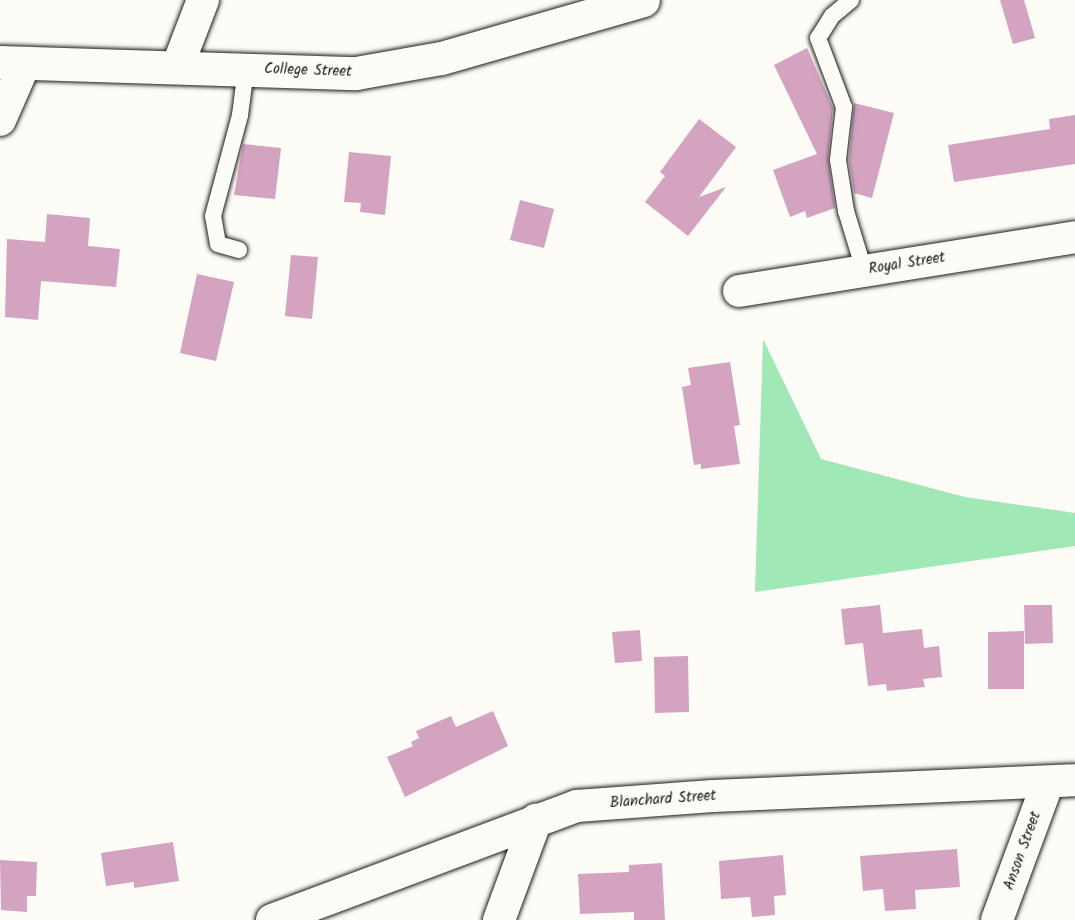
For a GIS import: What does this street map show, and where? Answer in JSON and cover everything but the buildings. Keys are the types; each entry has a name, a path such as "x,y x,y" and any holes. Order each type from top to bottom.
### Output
{"street":[{"path":"178,65 203,0"},
{"name":"College Street","path":"13,63 178,65 356,73 441,58 643,0"},
{"path":"0,120 13,63"},
{"name":"Royal Street","path":"739,291 1075,237"},
{"name":"Blanchard Street","path":"272,920 536,820 589,805 1062,781"},
{"name":"Anson Street","path":"997,920 1062,781"},
{"path":"499,920 536,820"}],"lane":[{"path":"851,0 832,16 818,38 844,106 838,160 846,211 864,270"},
{"path":"239,250 218,244 213,216 240,115 246,69"}],"green space":[{"path":"763,339 821,459 965,497 1075,513 1075,546 755,592"}]}
